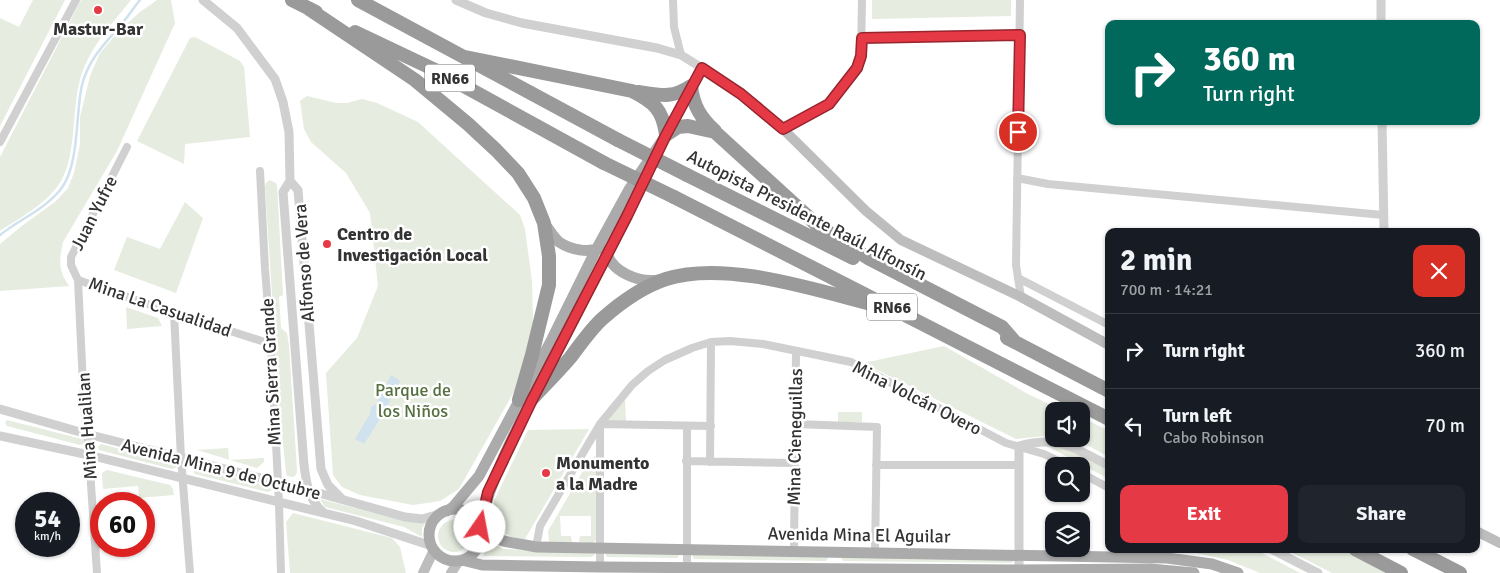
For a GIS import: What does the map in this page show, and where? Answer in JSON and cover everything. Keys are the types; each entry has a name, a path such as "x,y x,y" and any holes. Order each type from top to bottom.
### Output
{"highway":[{"name":"RN66","path":"292,0 433,69 604,163 900,311 1105,417"},
{"name":"Autopista Presidente Raúl Alfonsín","path":"358,0 618,140 821,241 1105,389"},
{"path":"309,9 415,80 468,124 518,173 534,198 544,223 549,256 549,285 532,355 526,400"},
{"path":"465,57 632,91 668,95 680,93 691,86 693,100 705,122 816,224 868,258 1002,328 1015,342"},
{"path":"632,91 646,98 659,110 665,125 666,135 678,127 688,126 716,132"},
{"path":"526,400 564,365 600,320 632,296 666,279 703,274 731,273 900,311"},
{"path":"1363,553 1401,573"},
{"path":"1422,553 1460,573"}],"main road":[{"path":"526,400 479,476 453,507 432,524 430,531 433,548 440,556 447,560 452,562 460,561 469,557 479,546 480,528 488,492 552,339 603,250 702,68 741,94 783,129 866,210 901,240 1021,297 1105,343"},
{"path":"544,223 558,241 568,247 580,250 603,250 623,273 635,279 646,281 666,279"},
{"path":"445,512 464,511 476,520 480,528"},
{"name":"Avenida Mina El Aguilar","path":"480,528 492,538 508,543 536,547 1019,555 1167,553 1212,564 1238,573"},
{"path":"1480,533 1500,543"},
{"path":"423,573 433,548"},
{"path":"834,568 836,552"},
{"path":"451,573 460,561"},
{"name":"Avenida Mina El Aguilar","path":"460,561 480,569 600,567 796,571 834,568 876,571 1150,569 1194,573"}],"street":[{"path":"0,142 76,0"},
{"path":"204,0 237,28 275,79 283,102 289,132 290,181"},
{"path":"456,0 486,13 522,23 657,48 681,55 702,68"},
{"path":"673,0 674,27 681,55"},
{"path":"783,129 829,104 857,68 861,56 862,0"},
{"path":"1020,0 1016,265 1021,297"},
{"path":"1381,0 1381,20"},
{"path":"862,38 1020,35"},
{"path":"1382,125 1384,228"},
{"name":"Juan Yufre","path":"78,280 71,265 71,257 128,147"},
{"name":"Mina Sierra Grande","path":"260,171 265,269 272,344 281,573"},
{"path":"1017,178 1048,184 1383,215"},
{"name":"Alfonso de Vera","path":"308,490 304,465 283,192 290,181 298,190 321,469 328,485 344,501"},
{"path":"1018,278 1105,323"},
{"name":"Mina La Casualidad","path":"78,280 272,344"},
{"name":"Mina Hualilan","path":"78,280 84,406 97,573"},
{"path":"174,313 181,458 190,573"},
{"name":"Mina Volcán Overo","path":"536,547 540,526 600,424 632,385 665,360 711,342 730,341 763,344 851,362 1006,443 1050,457"},
{"path":"710,462 711,342"},
{"name":"Mina Cieneguillas","path":"794,551 796,352"},
{"name":"Avenida Mina 9 de Octubre","path":"0,409 87,434 308,490 405,517 422,519 445,512"},
{"path":"600,567 600,424 710,426"},
{"path":"795,424 877,427 875,553"},
{"path":"687,426 687,570"},
{"name":"Avenida Mina 9 de Octubre","path":"0,436 89,455 279,503 323,512 356,521 433,548"},
{"path":"1019,571 1019,446 1036,441 1055,442 1069,446 1105,464"},
{"path":"686,461 795,463"},
{"path":"876,465 1019,465"},
{"path":"1090,478 1105,486"},
{"path":"308,490 314,502 323,512"},
{"path":"1279,553 1318,573"}],"green space":[{"path":"33,0 65,0 0,126 0,18 19,27"},
{"path":"81,0 131,0 100,39 82,72 77,95 69,159 61,181 42,203 0,231 0,157"},
{"path":"157,0 171,0 175,23 117,151 63,242 60,265 69,286 0,291 0,244 55,202 68,188 74,173 80,144 80,117 90,76 100,53 119,31"},
{"path":"872,0 1011,0 1011,16 872,19"},
{"path":"195,37 240,61 244,67 250,137 185,144 184,164 137,141 190,38"},
{"name":"Parque de los Niños","path":"307,96 336,103 347,103 362,99 377,103 418,122 520,215 525,229 532,281 533,324 520,381 459,489 440,501 413,505 360,495 342,487 333,475 326,373 357,338 378,286 370,213 346,173 311,142 304,129 300,101"},
{"path":"270,180 277,185 283,295 279,297 281,328 287,333 289,346 297,470 296,475 293,477 287,476 286,473 279,403 265,186"},
{"path":"185,202 203,218 176,293 114,270 127,237 160,249"},
{"path":"126,307 158,318 162,326 127,329"},
{"path":"944,346 1045,402 1045,436 1016,439 863,363"},
{"path":"625,396 626,422 604,422"},
{"path":"838,412 862,412 862,422 838,422"},
{"path":"7,420 82,439 84,443 80,445 7,426 5,423"},
{"path":"1090,422 1105,429 1105,455 1090,447"},
{"path":"589,429 525,539 517,539 505,533 498,523 494,501 528,430"},
{"path":"101,444 174,463 177,467 172,469 99,450 98,447"},
{"path":"1049,447 1058,447 1082,457 1068,457"},
{"path":"228,448 229,460 197,450"},
{"path":"595,456 597,458 596,540 593,543 579,542 580,536 591,536 591,516 560,516 561,536 571,536 572,542 549,542 548,531 590,459"},
{"path":"264,458 264,462 257,468 230,460"},
{"path":"1090,461 1105,469 1105,477 1090,469"},
{"path":"196,468 269,486 272,490 268,492 195,474 193,471"},
{"path":"107,470 170,485 174,495 155,497 155,492 138,492 138,486 103,489 102,473"},
{"path":"320,499 405,521 426,523 422,528 422,537 404,527 325,507"},
{"path":"293,513 392,538 400,547 406,573 290,573 286,522"},
{"path":"454,520 466,524 470,536 466,548 454,552 442,548 438,536 442,524"},
{"path":"490,541 503,549 593,552 595,555 591,557 483,556"},
{"path":"605,553 678,554 679,556 677,558 607,557"},
{"path":"1196,553 1262,553 1300,573 1260,573 1228,560"},
{"path":"1293,553 1350,553 1392,573 1332,573"},
{"path":"692,555 828,558 826,561 694,559"},
{"path":"841,557 1014,560 1012,563 843,561"}],"water":[{"path":"391,375 400,381 386,408 385,415 380,419 364,444 355,439 370,414 371,407 376,404"}],"waterway":[{"path":"0,235 40,209 61,189 67,179 74,153 80,97 85,75 99,50 140,0"}],"place":[{"name":"Mastur-Bar","path":"98,10"},
{"name":"Centro de Investigación Local","path":"327,244"},
{"name":"Monumento a la Madre","path":"546,473"}],"route":[{"path":"480,527 488,492 532,400 627,216 691,86 702,68 741,94 783,129 829,104 857,68 861,56 862,38 1020,35 1018,132"}]}
